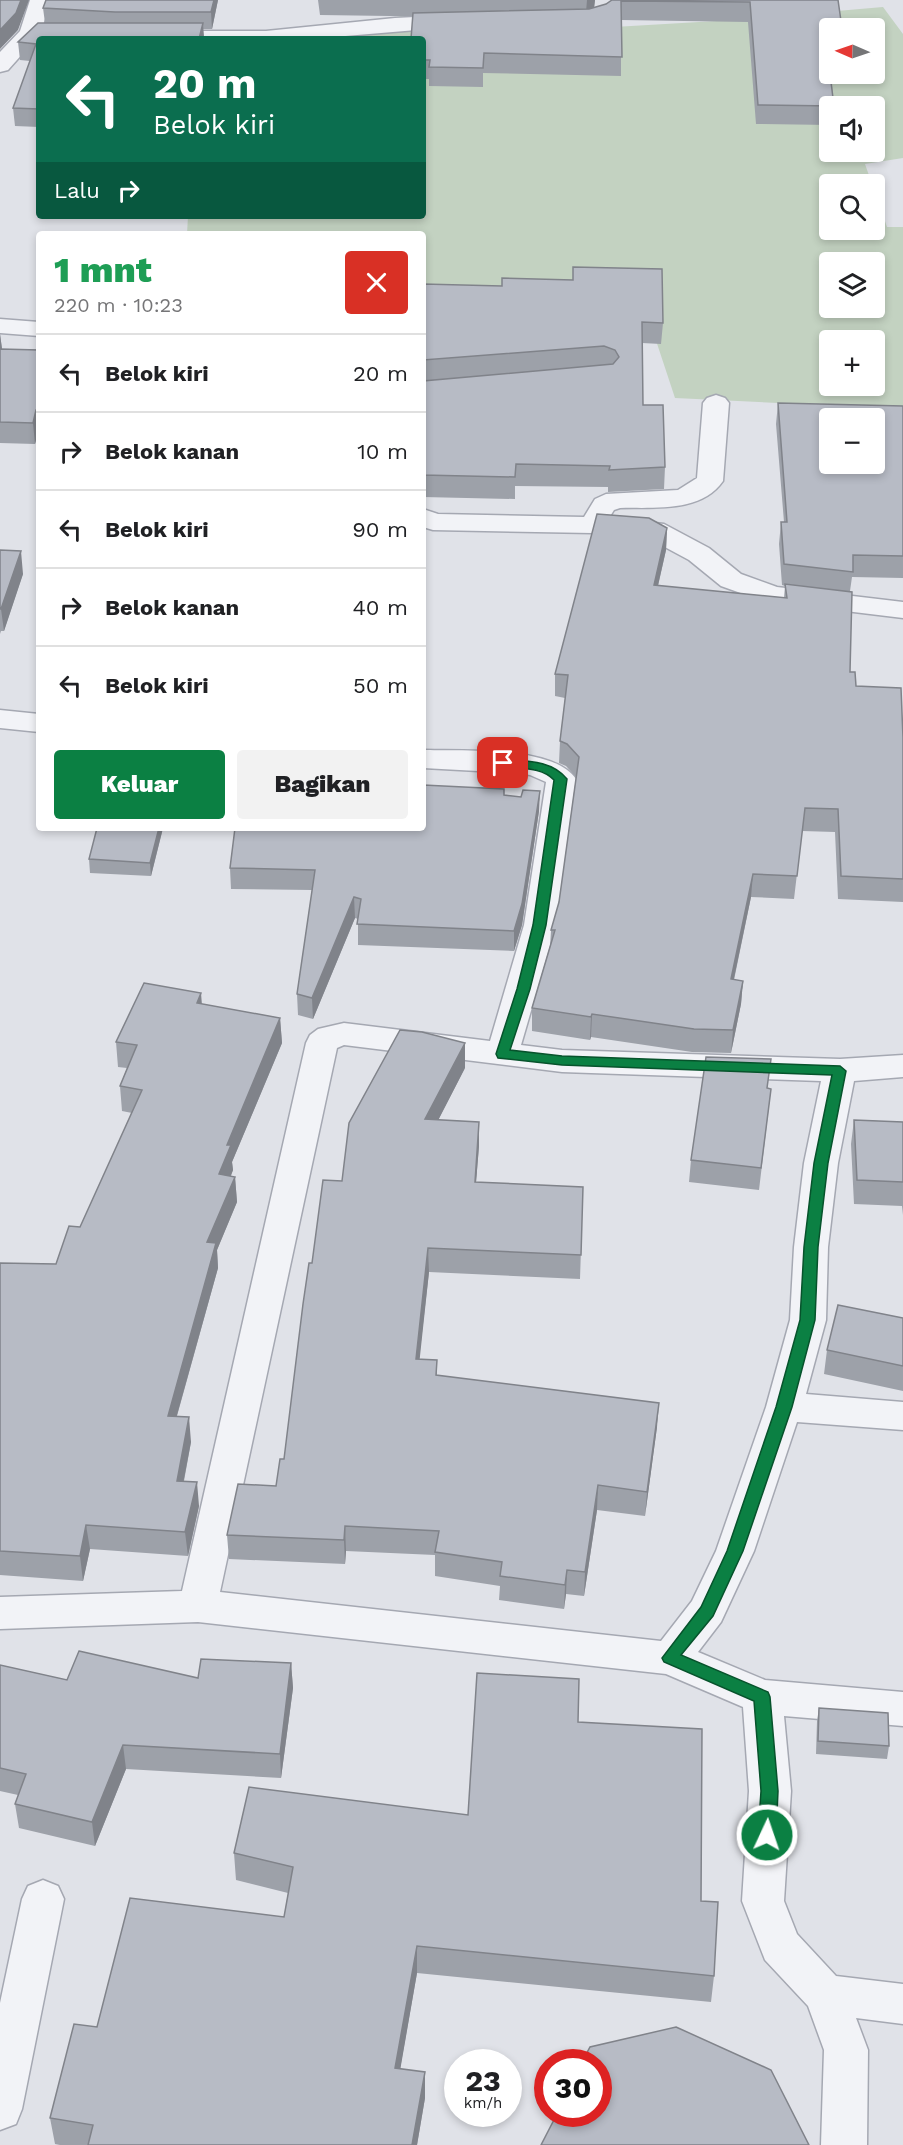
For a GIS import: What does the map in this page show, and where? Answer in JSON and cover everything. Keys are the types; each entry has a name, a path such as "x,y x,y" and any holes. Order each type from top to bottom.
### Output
{"street":[{"path":"0,65 30,33 40,0"},
{"path":"277,36 395,24 477,21"},
{"path":"30,33 51,34"},
{"path":"0,326 36,329"},
{"path":"592,525 604,505 615,500 679,498 693,494 710,481 716,403"},
{"path":"426,519 433,522 592,525 654,530 699,554 731,580 773,595 903,610"},
{"path":"0,719 36,723"},
{"path":"426,759 524,764 554,772 561,779 540,925 502,1054"},
{"path":"198,1606 322,1043 330,1037 344,1034 562,1061 840,1071 903,1066"},
{"path":"670,1658 708,1611 735,1551 784,1407 808,1320 811,1247 821,1163 840,1071"},
{"path":"784,1407 903,1416"},
{"path":"0,1613 198,1606 670,1658 762,1697 903,1709"},
{"path":"762,1697 770,1791 763,1901 780,1946 825,1994 846,2049 844,2145"},
{"path":"0,2109 43,1899"},
{"path":"825,1994 903,2004"}],"green space":[{"path":"440,7 580,29 733,20 883,7 903,34 903,158 885,161 885,96 819,96 819,162 878,162 865,164 868,174 819,174 819,240 885,240 885,221 887,227 903,227 903,409 675,398 634,274 426,297 426,231 187,231 188,219 426,219 426,36 315,36"}],"building":[{"path":"0,0 21,0 16,13 0,30"},
{"path":"46,0 214,0 211,12 115,12 43,8"},
{"path":"612,0 838,0 841,18 819,18 819,84 831,84 833,96 819,96 819,106 758,105 750,2 621,1 622,57 484,53 483,68 429,67 430,60 426,60 426,36 411,36 413,13 589,9"},
{"path":"38,23 203,23 200,36 36,36 36,44 18,42"},
{"path":"36,44 36,109 13,108"},
{"path":"573,267 662,269 663,323 642,322 643,405 663,405 665,467 609,470 610,466 516,464 515,477 426,475 426,381 613,364 619,357 615,350 604,346 426,360 426,284 502,286 502,278 573,280"},
{"path":"0,349 36,350 36,410 33,423 0,422"},
{"path":"778,403 903,406 903,556 853,555 853,572 784,564 781,522 787,522"},
{"path":"597,514 649,518 667,528 654,585 787,598 785,584 852,592 850,672 855,672 856,686 901,688 903,879 841,876 838,809 805,808 797,876 753,874 731,979 743,981 733,1030 694,1029 532,1008 555,930 551,930 559,902 579,757 567,744 560,741 568,675 555,674"},
{"path":"0,550 21,551 1,609 0,609"},
{"path":"426,785 504,789 504,795 521,797 523,790 540,791 522,904 514,931 357,924 361,899 354,897 312,998 297,994 315,870 230,868 235,831 426,831"},
{"path":"96,831 158,831 150,863 89,859"},
{"path":"144,983 201,993 197,1003 280,1018 227,1145 231,1145 219,1174 235,1177 207,1242 216,1243 168,1416 189,1417 177,1481 197,1482 185,1532 86,1525 80,1556 0,1551 0,1263 56,1264 69,1226 80,1227 142,1090 120,1086 137,1045 116,1042"},
{"path":"400,1030 422,1032 465,1043 425,1119 479,1122 475,1182 583,1187 581,1255 428,1248 416,1359 437,1360 436,1375 659,1403 647,1492 598,1485 585,1572 567,1570 565,1585 500,1576 502,1562 435,1552 439,1531 345,1526 344,1540 227,1535 238,1484 276,1486 280,1459 284,1459 303,1304 309,1263 312,1263 323,1180 342,1181 349,1123"},
{"path":"706,1057 771,1059 767,1088 771,1089 761,1168 691,1160"},
{"path":"854,1120 903,1122 903,1182 857,1180"},
{"path":"838,1305 903,1318 903,1366 827,1350"},
{"path":"79,1651 198,1678 201,1659 291,1663 280,1754 123,1745 92,1822 15,1804 26,1774 0,1768 0,1665 67,1680"},
{"path":"477,1673 579,1679 578,1722 702,1729 701,1901 718,1902 714,1976 417,1946 395,2068 425,2072 412,2145 88,2145 93,2125 50,2118 74,2024 97,2027 130,1898 284,1917 293,1867 234,1853 249,1787 468,1815"},
{"path":"819,1708 888,1713 889,1746 818,1741"},
{"path":"676,2027 771,2070 809,2145 541,2145 550,2127 612,2127 612,2049 589,2049"}],"route":[{"path":"503,763 539,766 554,772 561,779 540,925 502,1054 562,1061 840,1071 821,1163 811,1247 808,1320 784,1407 735,1551 708,1611 670,1658 762,1697 770,1791 767,1835"}]}
